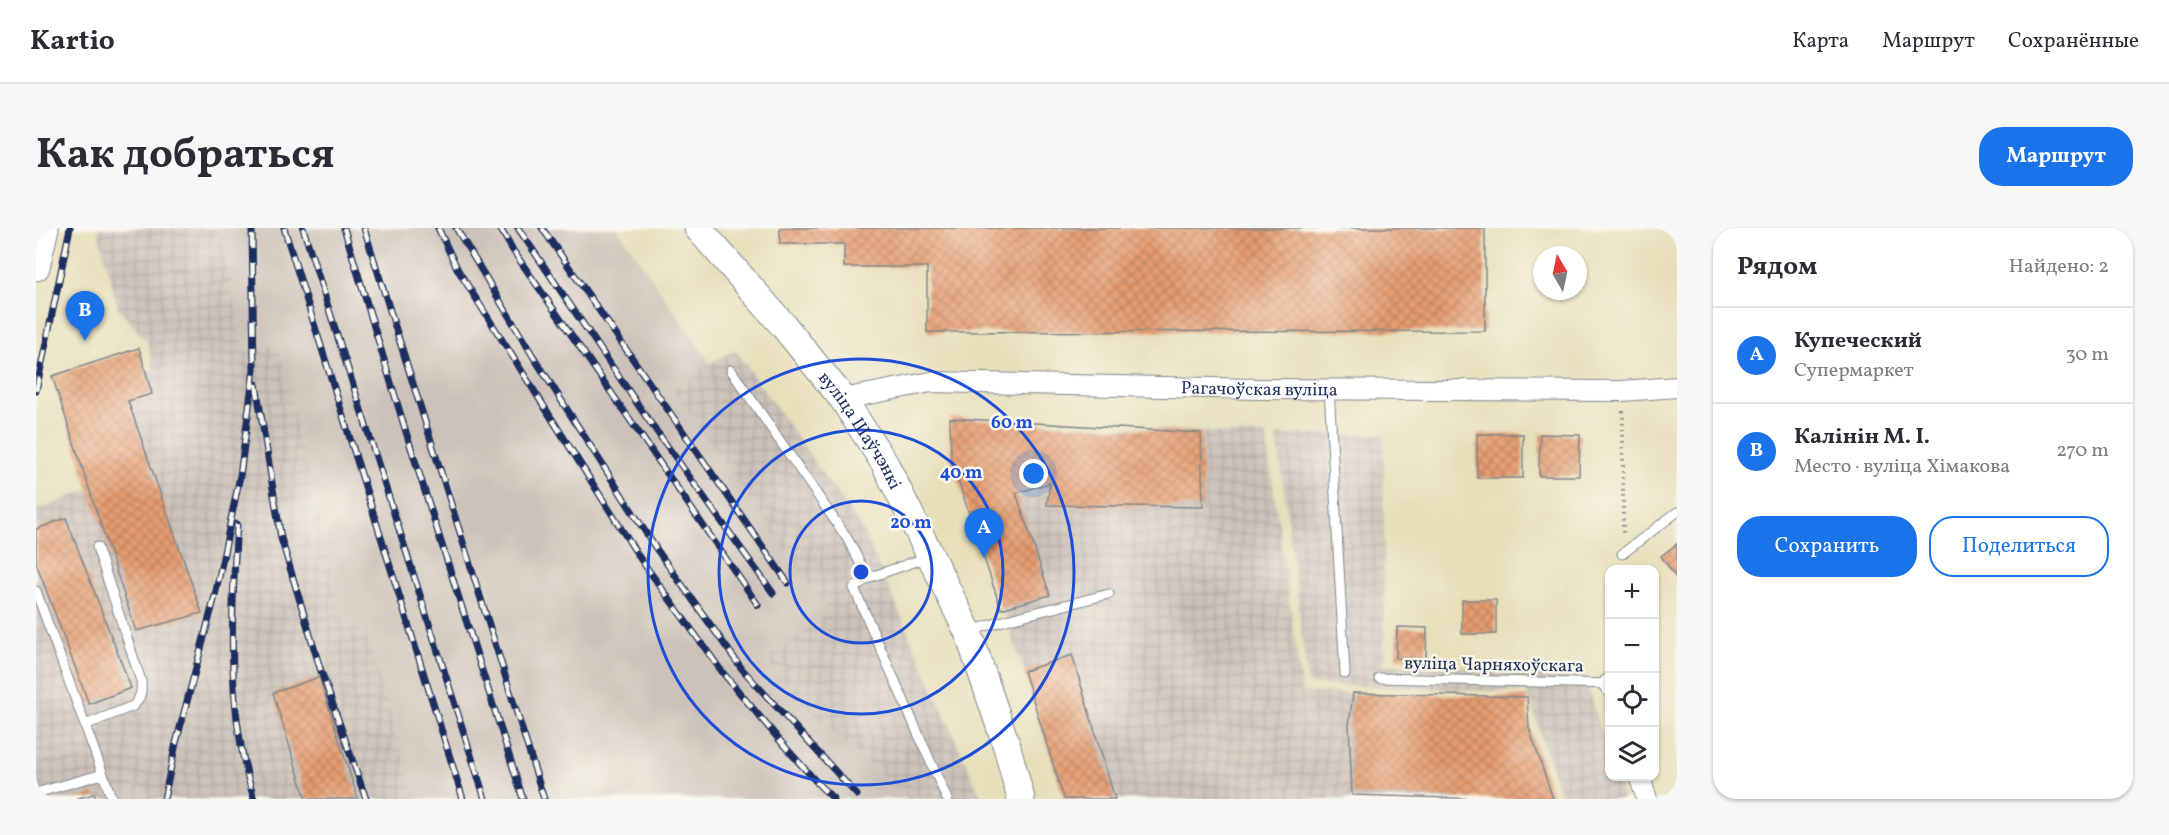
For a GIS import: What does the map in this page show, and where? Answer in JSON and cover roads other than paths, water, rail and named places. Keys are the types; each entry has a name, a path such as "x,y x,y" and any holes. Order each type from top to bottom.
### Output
{"main road":[{"path":"36,267 45,228"},
{"name":"вуліца Шаўчэнкі","path":"698,228 783,325 843,399 885,464 968,632 1022,799"}],"street":[{"name":"Рагачоўская вуліца","path":"843,399 931,382 1258,389 1622,391 1677,387"},
{"path":"1640,781 1647,799"}],"lane":[{"path":"731,370 847,538 868,578"},
{"path":"1329,388 1346,674"},
{"path":"1622,554 1677,512"},
{"path":"85,725 133,706 142,691 141,681 97,547"},
{"path":"930,556 868,578 854,588 947,799"},
{"path":"36,591 112,799"},
{"path":"968,632 1109,594"},
{"name":"вуліца Чарняхоўскага","path":"1379,678 1605,685"},
{"path":"36,794 103,774"}],"railway":[{"path":"36,391 70,228"},
{"path":"164,799 176,743 215,596 240,476 254,369 252,228"},
{"path":"284,228 463,799"},
{"path":"303,228 485,799"},
{"path":"344,228 406,432 523,799"},
{"path":"364,228 544,799"},
{"path":"438,228 458,270 639,557 723,673 787,749 834,799"},
{"path":"456,228 533,356 655,547 742,669 857,795"},
{"path":"500,228 512,249 758,605"},
{"path":"518,228 647,418 773,593"},
{"path":"542,228 788,583"},
{"path":"256,384 281,538 320,668 366,799"},
{"path":"237,524 232,628 235,697 245,766 254,799"}],"place":[{"name":"Калінін М. І.","path":"85,341"},
{"name":"Купеческий","path":"984,558"}]}
